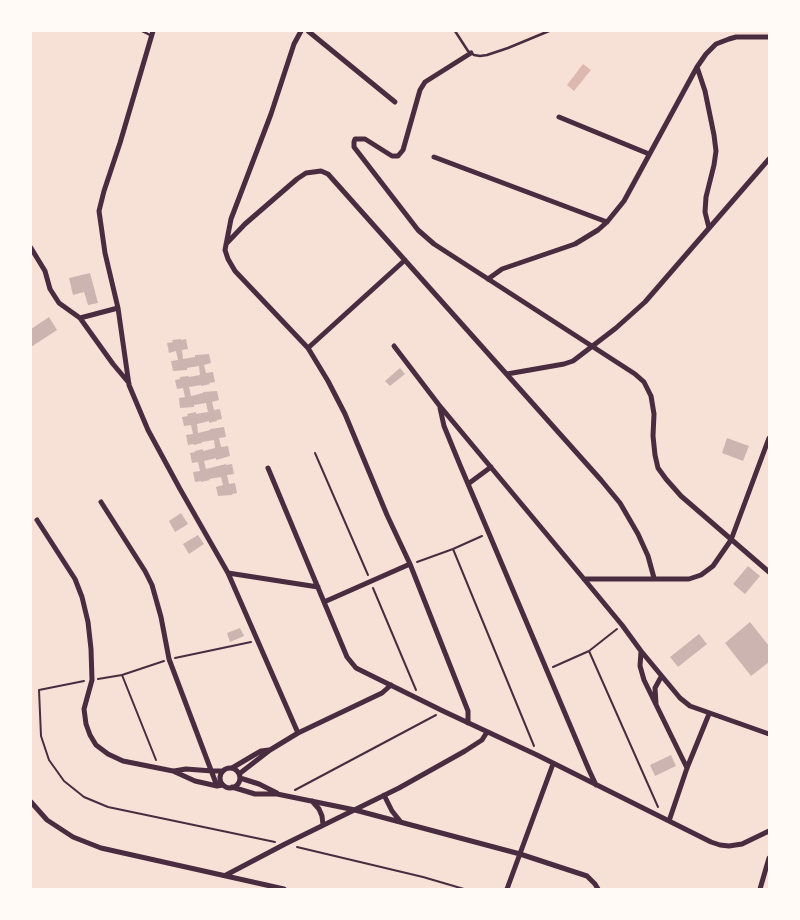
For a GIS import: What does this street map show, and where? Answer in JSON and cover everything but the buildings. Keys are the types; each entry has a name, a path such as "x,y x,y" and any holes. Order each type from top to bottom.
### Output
{"street":[{"path":"301,31 294,44 271,114 231,219 225,250 235,271 308,348 328,381 410,564 468,711 468,723"},
{"path":"308,31 395,102"},
{"path":"129,385 118,308 105,253 99,211 153,34"},
{"path":"488,279 502,269 576,244 598,230 624,201 697,67 706,54 716,44 736,38 769,37"},
{"path":"471,53 425,82 420,90 403,150 398,156 392,156 365,139 355,140 354,147 418,230 434,244 593,346 644,382 651,396 654,414 653,436 658,468 681,496 769,572"},
{"path":"697,67 705,92 716,151 706,197 705,212 709,228"},
{"path":"559,117 650,154"},
{"path":"434,157 607,222"},
{"path":"508,374 573,361 616,328 645,302 769,159"},
{"path":"225,244 245,224 306,172 321,171 328,174 602,480 620,503 638,534 648,556 654,578"},
{"path":"31,248 45,271 50,289 59,303 80,318 129,385 148,430 228,573 298,734"},
{"path":"308,348 405,260"},
{"path":"80,318 118,308"},
{"path":"394,346 439,405 622,625 661,677 684,702 709,714 769,734"},
{"path":"439,405 444,426 596,785"},
{"path":"584,579 689,579 701,575 713,566 731,540 769,438"},
{"path":"268,468 347,657 356,668 442,712 537,755 711,842 729,846 742,844 769,831"},
{"path":"468,484 491,468"},
{"path":"101,502 152,585 161,617 169,659 212,771 220,785"},
{"path":"36,520 75,579 82,597 88,622 92,680 84,710 86,724 96,745 108,754 123,761 173,771 195,781 232,787 260,795 277,794 312,800 520,854 587,876 598,889"},
{"path":"324,602 410,564"},
{"path":"228,573 318,587"},
{"path":"640,651 640,666 644,680 687,768"},
{"path":"656,707 656,688 661,677"},
{"path":"232,787 238,784 240,776 270,750 298,734 382,693 391,685"},
{"path":"669,821 687,768 709,714"},
{"path":"226,875 466,751 482,740 487,732"},
{"path":"173,771 186,769 223,770 232,768 261,751 270,750"},
{"path":"507,889 553,764"},
{"path":"232,768 240,776 277,794"},
{"path":"220,785 220,775 223,770"},
{"path":"384,795 400,822"},
{"path":"312,800 322,816 323,825"},
{"path":"31,802 46,820 73,837 101,848 284,889"},
{"path":"760,889 769,858"}],"lane":[{"path":"142,31 153,34"},
{"path":"455,31 468,51 480,56 508,48 549,31"}],"path":[{"path":"410,564 453,549 489,532"},
{"path":"453,549 537,755"},
{"path":"546,670 589,651 622,625"},
{"path":"258,640 169,659 122,675 38,690 41,736 49,760 64,781 84,797 108,807 285,844 423,877 464,889"},
{"path":"589,651 662,817"},
{"path":"122,675 158,767"},
{"path":"285,795 442,712"}],"shaded area":[{"path":"583,64 591,70 574,91 567,85"}]}
